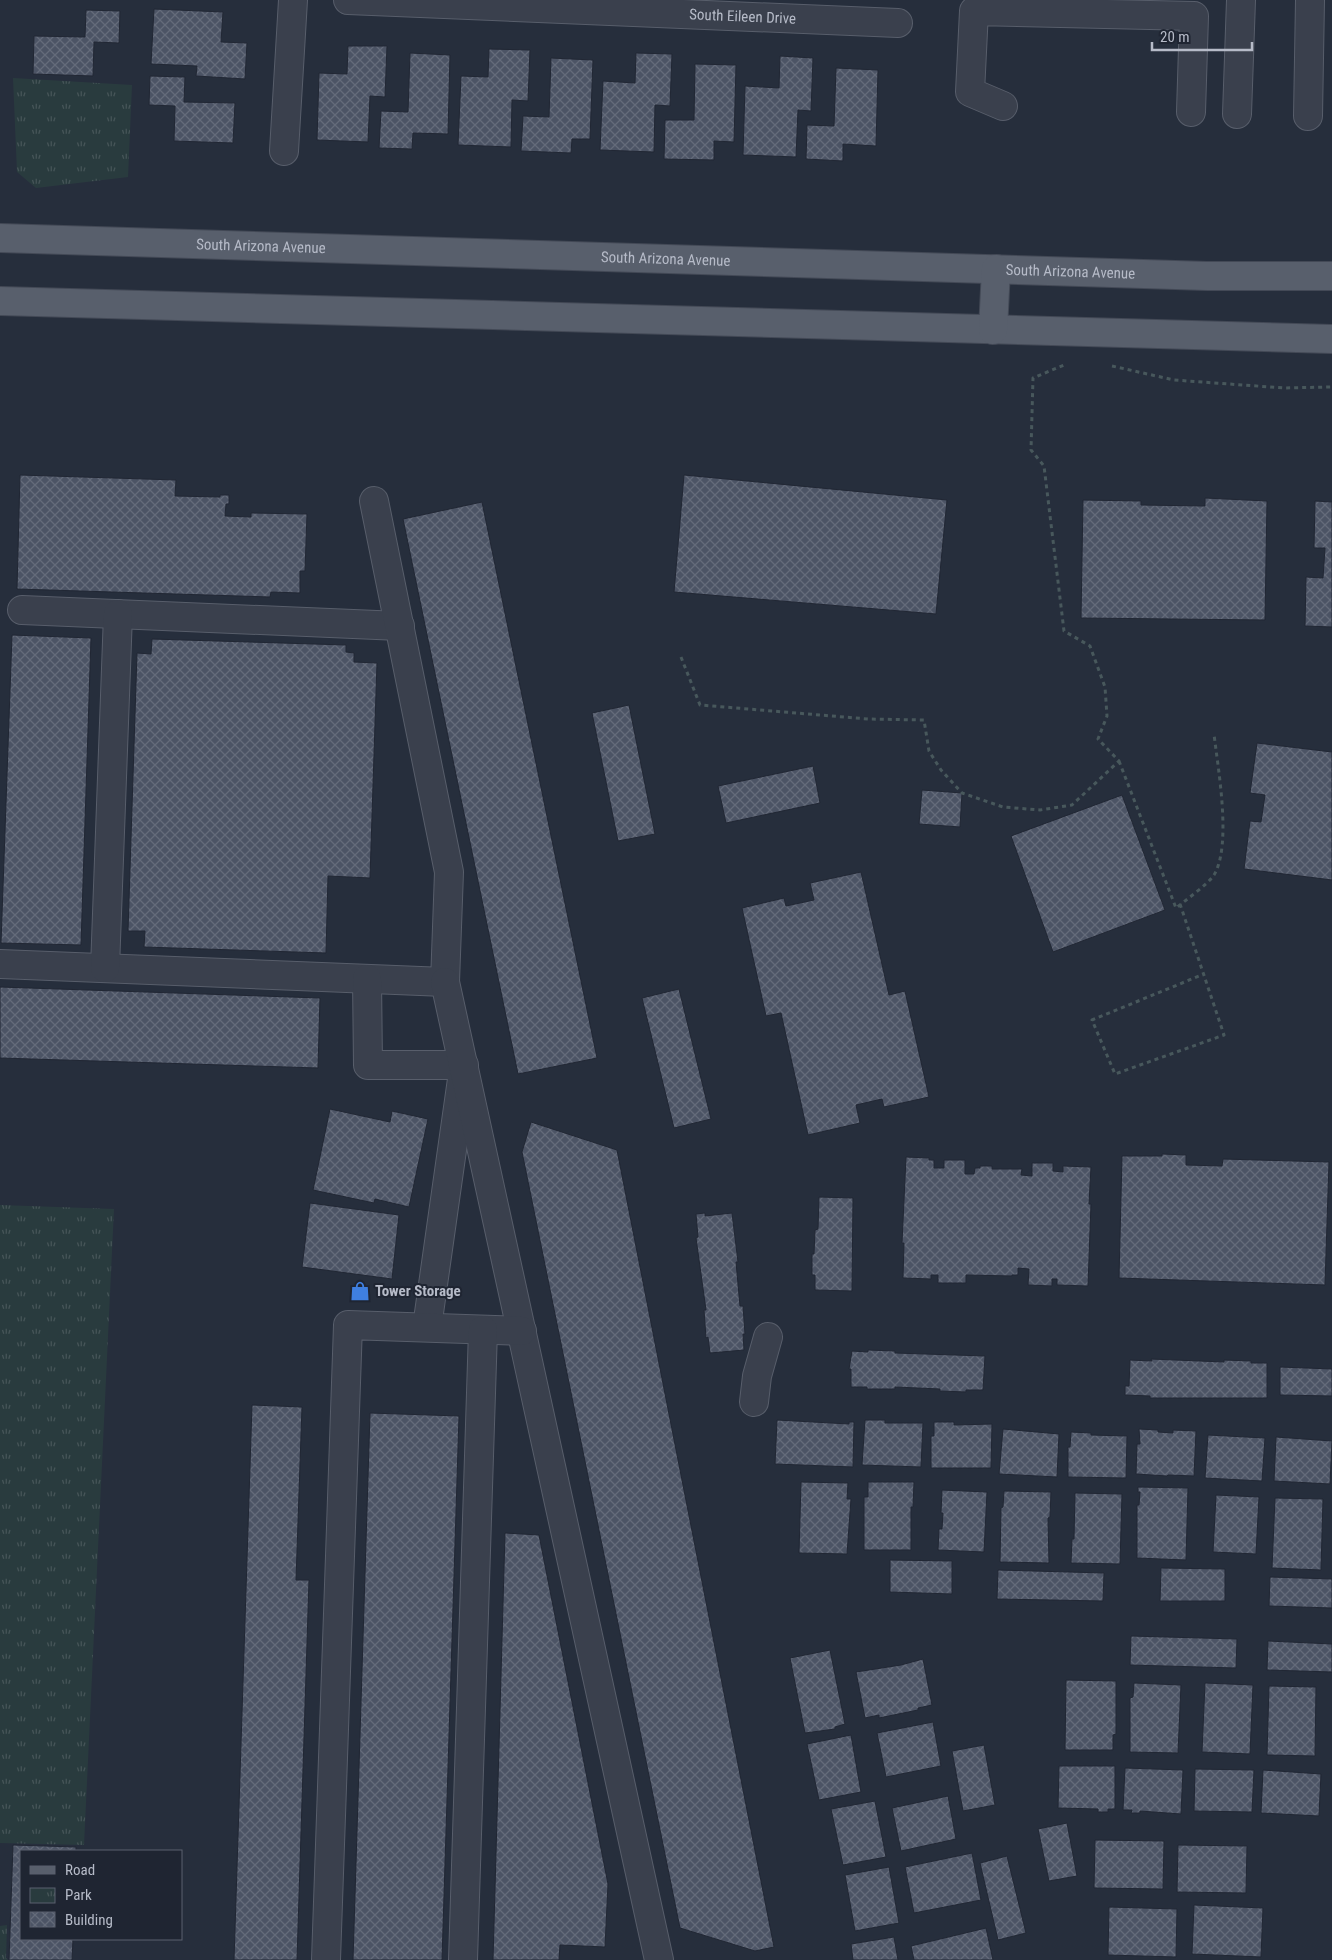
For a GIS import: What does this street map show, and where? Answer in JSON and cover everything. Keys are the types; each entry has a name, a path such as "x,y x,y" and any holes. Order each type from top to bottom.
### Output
{"main road":[{"name":"South Arizona Avenue","path":"0,238 1207,276 1332,276"},
{"path":"994,330 996,269"},
{"path":"0,301 1332,339"}],"street":[{"path":"284,151 293,0"},
{"name":"South Eileen Drive","path":"348,0 714,7 898,23"},
{"path":"1237,114 1241,0"},
{"path":"1308,116 1310,0"},
{"path":"1003,106 970,92 974,11 1194,16 1191,112"},
{"path":"374,501 449,872 445,982 658,1960"},
{"path":"22,610 400,626"},
{"path":"105,968 118,614"},
{"path":"0,964 445,982"},
{"path":"367,979 368,1065 464,1065"},
{"path":"427,1327 464,1065"},
{"path":"326,1960 348,1325 522,1331"},
{"path":"463,1960 482,1330"},
{"path":"754,1402 757,1376 768,1336"}],"path":[{"path":"1070,364 1061,365 1033,378 1031,450 1044,466 1064,631 1090,646 1105,687 1107,716 1098,739 1118,761 1176,908 1213,876 1222,854 1223,824 1214,734"},
{"path":"1107,364 1174,380 1284,388 1332,387"},
{"path":"681,657 700,705 868,719 924,720 929,751 941,770 962,792 1003,807 1040,810 1072,805 1118,761"},
{"path":"1180,904 1204,974 1224,1035 1115,1074 1092,1020 1204,974"}],"green space":[{"path":"13,78 132,85 128,177 36,188 17,172"},
{"path":"0,1205 114,1209 84,1845 0,1843"},
{"path":"7,1925 6,1958 8,1960 0,1960 0,1926"}],"building":[{"path":"154,9 223,12 221,42 247,43 245,79 196,76 197,66 151,64"},
{"path":"86,10 120,11 119,43 94,42 93,76 33,74 34,36 85,37"},
{"path":"348,46 387,46 385,97 370,96 368,142 317,140 319,73 347,74"},
{"path":"489,49 530,50 528,101 512,100 511,147 458,145 461,76 488,77"},
{"path":"410,53 450,55 448,134 413,133 412,149 379,148 381,111 408,112"},
{"path":"636,53 672,54 670,106 655,105 654,152 600,150 603,81 635,83"},
{"path":"780,56 813,58 811,111 798,110 796,157 743,155 745,86 779,88"},
{"path":"551,58 593,60 590,139 572,139 571,153 521,151 523,116 549,117"},
{"path":"695,64 736,65 734,142 714,141 714,160 664,159 665,120 694,120"},
{"path":"836,68 878,70 876,146 843,144 843,161 806,159 807,125 834,126"},
{"path":"150,76 185,77 184,102 235,103 233,143 174,141 175,106 149,105"},
{"path":"20,475 176,480 175,496 220,497 220,495 229,495 229,504 226,504 225,516 251,517 251,513 307,514 305,571 300,571 300,593 271,592 270,597 17,589"},
{"path":"684,475 947,500 936,614 674,592"},
{"path":"1205,498 1267,501 1265,620 1081,618 1083,500 1141,501 1141,505 1205,506"},
{"path":"1315,501 1332,502 1332,627 1305,626 1306,577 1323,578 1325,548 1314,548"},
{"path":"482,502 597,1058 518,1074 403,519"},
{"path":"12,635 91,638 81,945 1,943"},
{"path":"152,639 346,645 346,652 354,653 354,662 377,663 370,878 328,876 326,953 144,947 145,931 128,931 137,653 151,654"},
{"path":"629,705 655,834 618,841 592,713"},
{"path":"1257,743 1332,752 1332,880 1244,869 1250,821 1261,822 1265,795 1250,793"},
{"path":"813,766 820,803 726,823 718,786"},
{"path":"922,790 962,793 960,827 919,824"},
{"path":"1122,795 1165,910 1053,952 1011,836"},
{"path":"861,872 889,995 905,991 929,1097 884,1107 882,1099 856,1105 860,1123 808,1135 781,1013 766,1016 742,908 784,898 786,906 814,900 810,883"},
{"path":"0,987 320,998 318,1068 0,1058"},
{"path":"679,989 711,1119 674,1128 642,998"},
{"path":"330,1109 390,1122 392,1111 428,1119 409,1207 375,1199 374,1203 313,1190"},
{"path":"531,1122 617,1150 774,1947 755,1951 680,1928 522,1152"},
{"path":"1162,1154 1186,1155 1186,1165 1222,1166 1223,1159 1329,1162 1325,1285 1119,1278 1122,1156 1162,1156"},
{"path":"906,1157 929,1158 929,1160 934,1160 934,1168 944,1168 944,1160 965,1160 965,1174 974,1174 975,1168 980,1168 980,1166 992,1166 992,1169 1022,1169 1021,1175 1032,1176 1032,1163 1053,1163 1053,1171 1063,1172 1063,1166 1091,1167 1088,1286 1057,1285 1057,1279 1052,1279 1052,1286 1028,1285 1029,1269 1018,1268 1018,1275 1012,1276 966,1275 966,1283 938,1283 938,1275 931,1275 931,1279 903,1278 904,1243 902,1243"},
{"path":"819,1197 853,1198 852,1291 815,1290 815,1275 812,1275 812,1254 814,1254 815,1230 818,1229"},
{"path":"310,1203 399,1215 392,1279 302,1267"},
{"path":"705,1213 705,1216 732,1213 738,1262 736,1262 740,1306 743,1306 744,1350 710,1353 708,1337 706,1338 704,1310 706,1310 696,1238 698,1237 696,1214"},
{"path":"868,1350 895,1351 895,1353 985,1356 983,1390 966,1390 966,1392 895,1387 895,1389 867,1389 867,1387 851,1387 851,1369 849,1369 852,1351 868,1352"},
{"path":"1151,1359 1224,1362 1224,1360 1267,1363 1267,1398 1150,1398 1150,1396 1125,1395 1125,1386 1129,1386 1130,1360 1152,1361"},
{"path":"1280,1367 1332,1369 1332,1396 1280,1395"},
{"path":"252,1405 302,1407 296,1580 309,1580 297,1960 234,1960"},
{"path":"370,1413 459,1416 442,1960 353,1960"},
{"path":"777,1420 849,1424 849,1422 854,1422 853,1467 775,1464"},
{"path":"865,1420 885,1420 885,1423 923,1423 921,1467 862,1465"},
{"path":"934,1422 954,1422 954,1425 992,1424 991,1468 931,1468 931,1436 934,1436"},
{"path":"1003,1429 1059,1434 1057,1477 999,1474"},
{"path":"1139,1429 1173,1433 1173,1430 1196,1431 1194,1476 1136,1474 1137,1444 1140,1444"},
{"path":"1071,1432 1091,1433 1091,1435 1127,1436 1126,1478 1068,1477 1068,1447 1070,1447"},
{"path":"1208,1435 1265,1438 1262,1481 1205,1478"},
{"path":"1276,1437 1332,1441 1330,1484 1274,1481"},
{"path":"801,1482 848,1483 847,1499 851,1499 847,1554 799,1553"},
{"path":"868,1482 914,1482 913,1507 911,1507 911,1550 864,1550 864,1497 868,1497"},
{"path":"1138,1487 1188,1488 1186,1560 1137,1558 1137,1505 1139,1505 1140,1492 1138,1492"},
{"path":"942,1490 987,1492 984,1552 938,1550 939,1529 942,1529"},
{"path":"1004,1491 1051,1492 1050,1517 1048,1518 1049,1563 1000,1562 1001,1508 1003,1507"},
{"path":"1075,1493 1122,1494 1120,1564 1071,1563 1072,1539 1074,1539"},
{"path":"1216,1495 1259,1497 1256,1554 1213,1552"},
{"path":"1275,1498 1323,1499 1321,1570 1272,1568"},
{"path":"505,1533 539,1535 608,1884 605,1947 560,1945 559,1960 493,1960"},
{"path":"890,1560 952,1561 952,1594 890,1592"},
{"path":"1161,1568 1225,1569 1225,1601 1160,1601"},
{"path":"998,1570 1104,1573 1103,1601 997,1599"},
{"path":"1270,1577 1332,1579 1332,1608 1269,1606"},
{"path":"1131,1636 1237,1639 1236,1668 1130,1665"},
{"path":"1268,1641 1332,1644 1332,1672 1267,1670"},
{"path":"830,1650 845,1724 835,1727 835,1729 805,1733 790,1658"},
{"path":"923,1659 932,1705 918,1708 918,1710 879,1718 879,1715 865,1718 856,1672 901,1665"},
{"path":"1066,1680 1116,1681 1116,1734 1113,1735 1113,1750 1065,1750"},
{"path":"1134,1683 1181,1685 1178,1753 1130,1752 1130,1698 1133,1697"},
{"path":"1205,1683 1253,1685 1250,1754 1202,1752"},
{"path":"1269,1686 1316,1687 1315,1756 1267,1755"},
{"path":"933,1722 941,1766 886,1777 877,1733"},
{"path":"851,1735 861,1792 819,1800 807,1744"},
{"path":"984,1745 995,1805 963,1811 952,1751"},
{"path":"1059,1766 1115,1766 1115,1809 1108,1809 1108,1812 1098,1812 1098,1809 1058,1808"},
{"path":"1125,1768 1183,1770 1181,1814 1140,1811 1140,1813 1131,1813 1132,1810 1123,1810"},
{"path":"1195,1769 1254,1770 1252,1812 1194,1811"},
{"path":"1263,1770 1321,1774 1319,1816 1261,1813"},
{"path":"948,1796 956,1839 901,1851 892,1808"},
{"path":"875,1801 886,1857 843,1865 831,1809"},
{"path":"1067,1823 1077,1876 1049,1881 1038,1829"},
{"path":"1095,1840 1164,1841 1163,1889 1094,1888"},
{"path":"13,1845 76,1847 76,1850 20,1850 20,1940 73,1940 72,1960 9,1960"},
{"path":"1178,1845 1247,1846 1246,1893 1177,1892"},
{"path":"972,1853 981,1900 914,1913 905,1867"},
{"path":"1007,1856 1026,1933 998,1940 980,1863"},
{"path":"889,1867 899,1923 855,1931 845,1875"},
{"path":"1194,1905 1263,1908 1261,1957 1192,1954"},
{"path":"1109,1907 1177,1909 1176,1957 1108,1955"},
{"path":"986,1928 993,1960 914,1960 911,1946"},
{"path":"894,1937 898,1960 853,1960 851,1944"}],"place":[{"name":"Tower Storage","path":"360,1291"}]}
